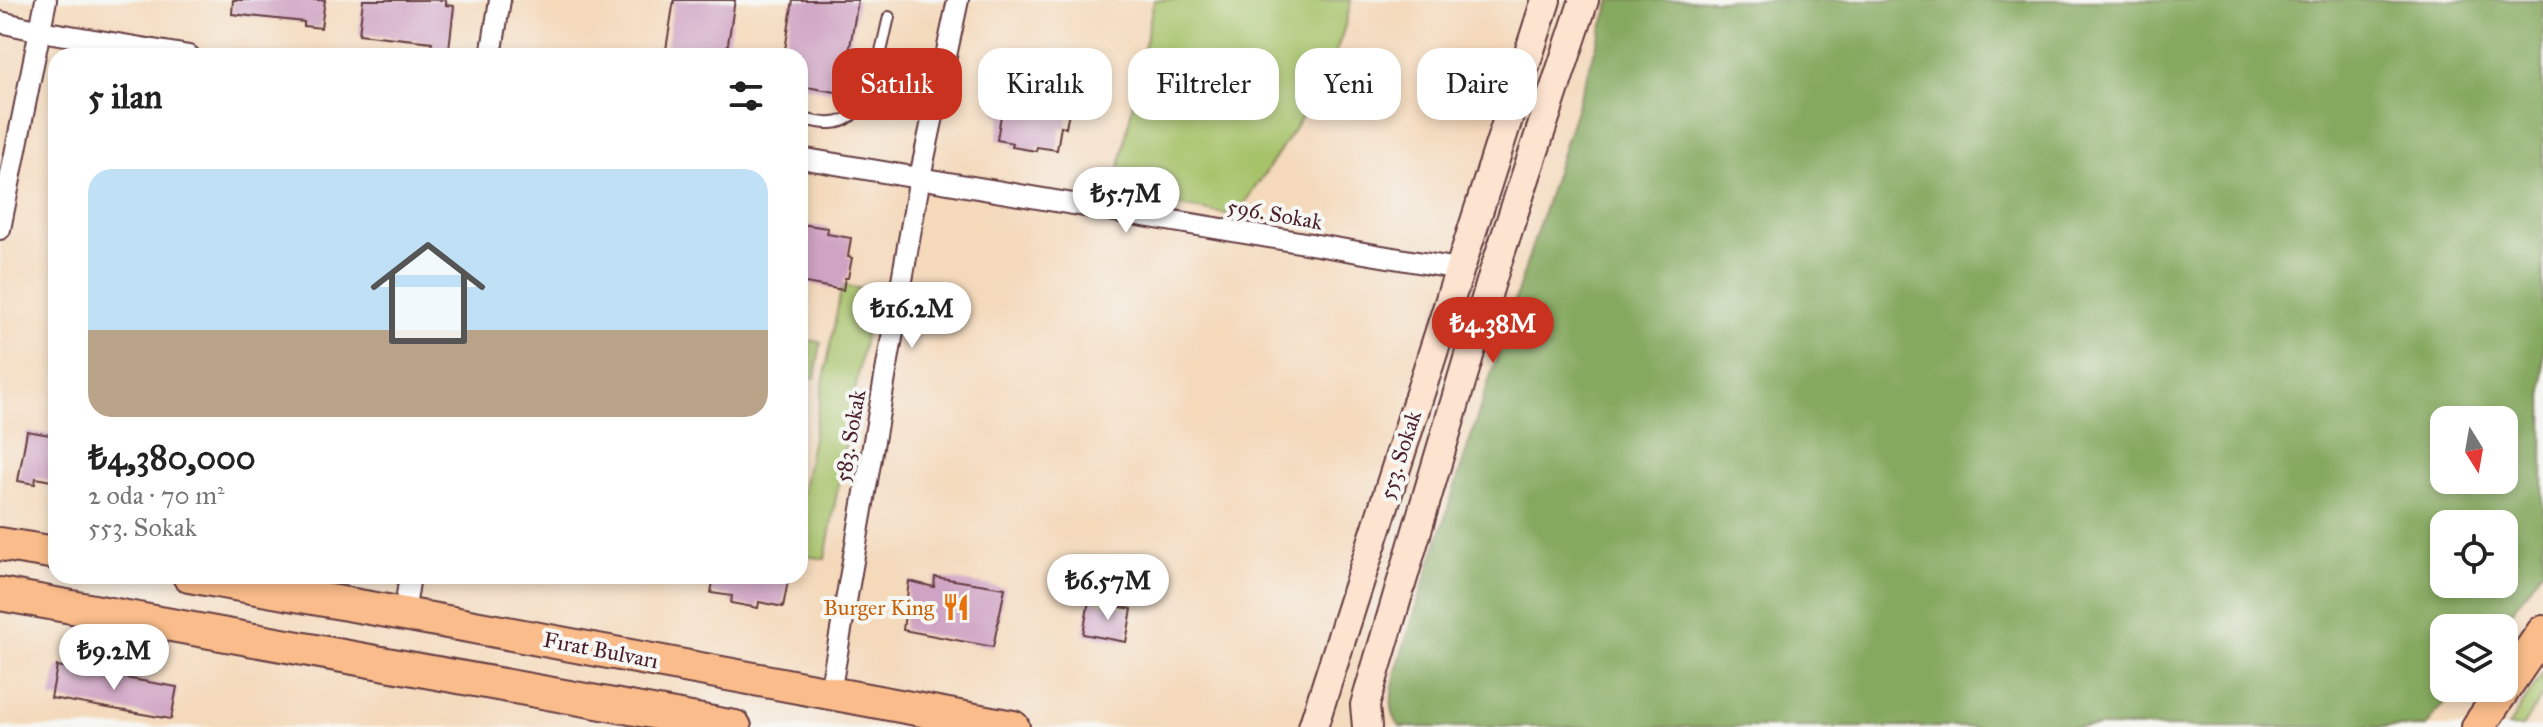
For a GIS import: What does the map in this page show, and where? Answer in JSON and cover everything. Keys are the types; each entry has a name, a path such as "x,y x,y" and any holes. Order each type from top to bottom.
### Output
{"main road":[{"name":"553. Sokak","path":"1313,727 1546,0"},
{"path":"1367,727 1365,705 1466,364 1584,0"},
{"path":"0,544 48,552"},
{"name":"Fırat Bulvarı","path":"234,584 1013,727"},
{"path":"0,594 626,717 735,727"},
{"path":"2478,727 2543,632"}],"street":[{"path":"0,229 46,0"},
{"path":"492,48 500,0"},
{"name":"583. Sokak","path":"830,693 920,177 958,0"},
{"path":"0,22 142,48"},
{"name":"596. Sokak","path":"808,159 1459,269"},
{"path":"404,614 409,584"}],"lane":[{"path":"808,120 833,124 849,118 868,96 889,17"}],"green space":[{"path":"1154,0 1351,0 1337,48 1295,48 1295,120 1300,120 1236,216 1114,194 1129,120 1279,120 1279,48 1144,48"},
{"path":"1611,0 2543,0 2543,569 2510,614 2430,614 2430,702 2445,702 2426,727 1400,727 1393,713 1392,693 1396,671"},
{"path":"842,285 873,291 825,559 808,556 808,463"},
{"path":"808,340 821,342 815,378 808,377"},
{"path":"2543,673 2543,695 2522,727 2508,727"}],"building":[{"path":"233,0 325,0 321,28 304,26 304,22 232,14"},
{"path":"363,0 446,0 446,5 454,6 449,48 431,47 432,42 359,34"},
{"path":"674,0 735,0 727,48 666,48"},
{"path":"793,0 858,0 850,48 832,48 832,91 808,87 808,48 785,48"},
{"path":"1000,120 1067,120 1066,128 1061,126 1057,150 1012,147 1013,143 997,140"},
{"path":"808,225 828,228 827,234 851,238 848,257 852,258 843,290 808,283"},
{"path":"27,431 48,435 48,480 36,478 35,484 18,481"},
{"path":"935,577 1005,588 993,647 903,630 909,581 934,587"},
{"path":"713,584 787,584 783,607 759,602 758,608 731,603 732,596 711,593"},
{"path":"1089,601 1132,609 1126,642 1083,634"},
{"path":"57,666 177,687 171,719 51,698"}],"place":[{"name":"Burger King","path":"956,607"}]}
